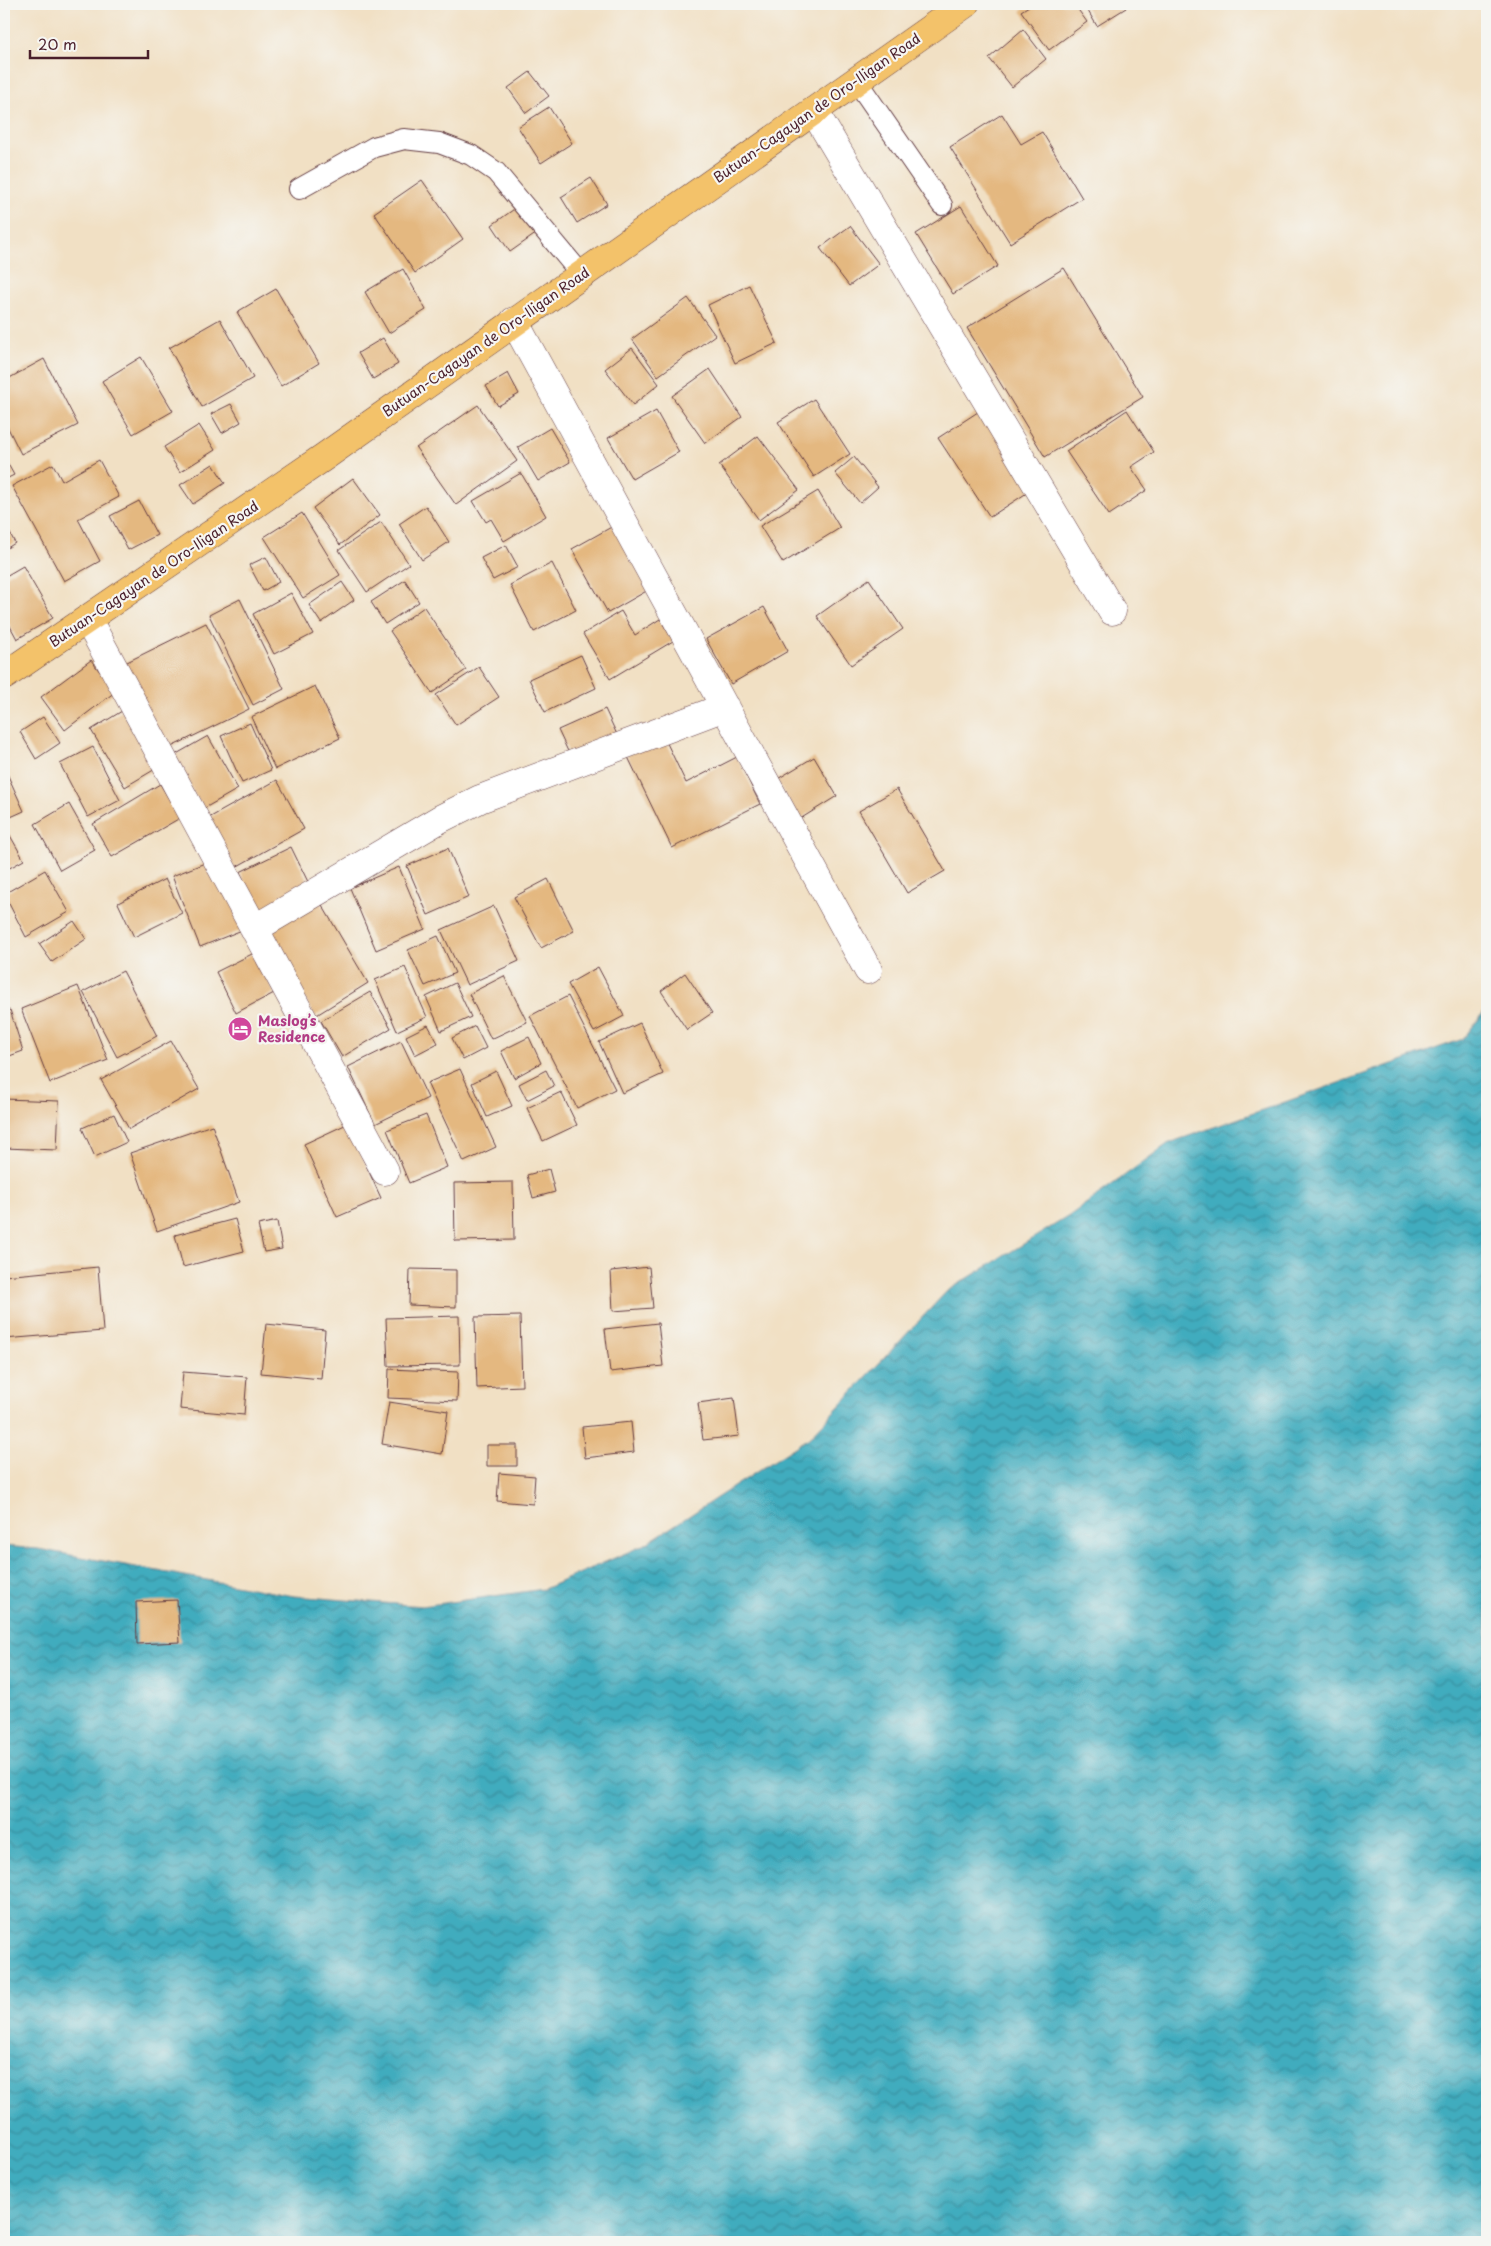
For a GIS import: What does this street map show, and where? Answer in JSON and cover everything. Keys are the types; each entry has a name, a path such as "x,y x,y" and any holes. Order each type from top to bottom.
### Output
{"highway":[{"name":"Butuan-Cagayan de Oro-Iligan Road","path":"4,676 324,457 965,4"}],"street":[{"path":"814,111 1112,611"},
{"path":"514,321 868,970"},
{"path":"88,620 385,1171"},
{"path":"254,928 440,818 480,800 725,707"}],"lane":[{"path":"856,80 942,205"},
{"path":"299,189 374,147 404,139 439,143 471,155 496,172 581,274"}],"water":[{"path":"1487,1008 1487,2242 4,2242 4,1546 38,1549 294,1596 422,1606 544,1589 644,1545 809,1438 947,1291 1069,1216 1169,1143 1463,1039"}],"building":[{"path":"1032,4 1074,4 1087,22 1049,50 1021,11"},
{"path":"1089,4 1124,4 1126,8 1097,26 1085,6"},
{"path":"1023,29 1046,59 1012,87 989,58"},
{"path":"530,72 549,96 526,113 508,88"},
{"path":"549,107 572,143 541,163 518,127"},
{"path":"1002,114 1021,144 1042,132 1082,198 1010,243 950,147"},
{"path":"591,178 607,204 577,223 561,197"},
{"path":"422,180 463,239 415,273 374,213"},
{"path":"961,206 998,266 953,294 916,234"},
{"path":"517,207 537,233 510,252 492,225"},
{"path":"850,226 879,264 849,286 820,248"},
{"path":"1064,268 1143,397 1045,457 967,328"},
{"path":"403,269 426,310 389,333 365,292"},
{"path":"749,285 777,343 735,363 708,305"},
{"path":"276,289 319,363 281,386 237,312"},
{"path":"688,298 715,335 658,376 632,339"},
{"path":"220,319 253,378 202,407 169,348"},
{"path":"383,338 398,364 373,379 358,353"},
{"path":"632,348 659,384 633,405 605,369"},
{"path":"141,357 173,411 133,434 102,381"},
{"path":"44,359 78,425 21,454 4,420 4,381"},
{"path":"710,369 742,417 705,443 672,396"},
{"path":"508,373 519,394 498,406 486,386"},
{"path":"814,399 850,454 814,477 778,422"},
{"path":"231,404 241,422 222,433 211,414"},
{"path":"478,405 517,461 456,505 416,448"},
{"path":"984,408 1036,487 990,517 938,438"},
{"path":"1127,410 1154,452 1131,467 1147,490 1109,515 1066,451"},
{"path":"656,411 679,452 632,479 608,438"},
{"path":"199,425 215,450 180,472 164,447"},
{"path":"550,428 570,462 538,481 518,447"},
{"path":"758,436 799,490 759,520 719,465"},
{"path":"4,457 14,475 4,480"},
{"path":"854,457 878,487 860,503 835,473"},
{"path":"99,460 119,497 78,519 100,561 64,581 12,486 53,464 62,481"},
{"path":"213,464 225,483 193,504 180,485"},
{"path":"521,473 546,516 504,541 491,519 486,522 473,501"},
{"path":"353,478 380,515 340,545 313,508"},
{"path":"818,491 840,528 783,563 760,526"},
{"path":"139,501 157,535 128,550 110,516"},
{"path":"426,506 449,542 422,560 399,524"},
{"path":"302,513 340,575 303,598 264,537"},
{"path":"4,522 15,543 4,550"},
{"path":"381,522 409,564 367,592 339,550"},
{"path":"615,525 650,589 608,613 572,549"},
{"path":"506,545 518,567 493,580 481,558"},
{"path":"266,557 279,582 263,591 249,565"},
{"path":"552,563 576,610 534,632 510,585"},
{"path":"23,566 53,618 17,639 4,615 4,577"},
{"path":"869,579 903,629 851,665 817,616"},
{"path":"405,580 419,602 385,624 371,602"},
{"path":"342,582 354,600 321,623 309,605"},
{"path":"291,593 313,634 274,654 253,614"},
{"path":"240,599 284,689 253,705 209,615"},
{"path":"424,607 466,670 432,693 390,631"},
{"path":"764,607 788,651 731,684 706,639"},
{"path":"621,611 635,635 660,619 673,641 610,679 583,634"},
{"path":"206,623 249,709 167,749 125,663"},
{"path":"581,655 596,688 545,712 529,679"},
{"path":"91,660 115,692 65,730 41,697"},
{"path":"479,667 499,697 456,725 436,695"},
{"path":"315,686 340,738 275,769 251,717"},
{"path":"605,709 620,741 573,762 558,730"},
{"path":"122,711 157,768 125,787 91,730"},
{"path":"43,717 60,743 36,759 20,732"},
{"path":"250,723 271,770 242,783 221,736"},
{"path":"208,736 238,789 203,809 173,756"},
{"path":"664,737 686,783 737,757 760,804 672,848 627,755"},
{"path":"93,747 120,800 88,817 60,764"},
{"path":"814,757 837,796 800,819 776,780"},
{"path":"4,767 24,811 4,820"},
{"path":"277,780 304,829 234,868 207,819"},
{"path":"160,784 180,818 112,857 93,824"},
{"path":"897,789 945,871 907,893 859,811"},
{"path":"69,804 95,850 60,870 35,824"},
{"path":"4,825 24,860 4,871"},
{"path":"291,847 311,888 260,913 240,872"},
{"path":"448,848 469,897 428,915 407,866"},
{"path":"215,859 242,930 200,947 172,876"},
{"path":"399,867 425,929 376,950 350,888"},
{"path":"45,870 69,912 26,937 4,894"},
{"path":"165,879 182,913 134,937 118,903"},
{"path":"548,879 574,931 541,948 514,897"},
{"path":"315,893 368,983 315,1016 261,926"},
{"path":"494,906 519,961 467,985 441,930"},
{"path":"74,921 86,939 52,962 39,944"},
{"path":"438,936 455,973 425,986 408,950"},
{"path":"254,953 274,993 236,1013 216,972"},
{"path":"405,967 427,1017 397,1031 375,980"},
{"path":"598,967 624,1016 594,1032 568,984"},
{"path":"123,971 157,1036 117,1057 83,992"},
{"path":"685,973 712,1013 687,1030 661,991"},
{"path":"504,976 527,1022 491,1039 469,994"},
{"path":"455,983 471,1017 441,1031 426,997"},
{"path":"78,986 108,1060 50,1083 21,1009"},
{"path":"370,992 391,1028 342,1057 321,1021"},
{"path":"568,996 615,1089 577,1108 530,1016"},
{"path":"10,1010 23,1051 4,1058 4,1012"},
{"path":"640,1023 663,1074 622,1093 599,1042"},
{"path":"428,1025 438,1043 415,1055 406,1036"},
{"path":"475,1026 486,1048 463,1060 452,1038"},
{"path":"529,1037 541,1063 514,1078 501,1051"},
{"path":"171,1041 199,1089 129,1129 101,1080"},
{"path":"401,1041 428,1098 375,1124 348,1067"},
{"path":"460,1069 496,1147 464,1162 427,1083"},
{"path":"546,1070 554,1086 527,1100 519,1084"},
{"path":"496,1071 512,1106 487,1117 472,1083"},
{"path":"561,1092 577,1125 543,1141 527,1108"},
{"path":"4,1099 59,1101 57,1150 4,1148"},
{"path":"114,1114 127,1142 95,1157 82,1128"},
{"path":"426,1115 447,1167 409,1183 387,1130"},
{"path":"347,1124 381,1198 337,1217 304,1144"},
{"path":"212,1125 239,1202 157,1231 130,1153"},
{"path":"549,1169 555,1192 533,1198 527,1175"},
{"path":"513,1182 514,1240 455,1241 454,1183"},
{"path":"235,1219 244,1251 183,1267 175,1235"},
{"path":"277,1221 282,1249 264,1252 258,1225"},
{"path":"98,1267 103,1331 4,1339 4,1276"},
{"path":"649,1267 653,1308 613,1311 611,1271"},
{"path":"410,1269 456,1270 456,1307 409,1305"},
{"path":"459,1316 460,1365 388,1366 386,1318"},
{"path":"520,1316 522,1386 477,1388 475,1317"},
{"path":"658,1323 663,1366 610,1372 605,1329"},
{"path":"266,1324 325,1330 321,1379 261,1373"},
{"path":"389,1369 458,1372 457,1401 388,1398"},
{"path":"183,1372 247,1377 244,1415 180,1409"},
{"path":"734,1398 739,1436 703,1440 698,1403"},
{"path":"389,1402 448,1411 442,1454 382,1444"},
{"path":"631,1422 634,1452 585,1458 582,1427"},
{"path":"487,1445 517,1445 517,1466 487,1466"},
{"path":"499,1473 535,1476 533,1504 497,1501"},
{"path":"177,1600 180,1642 137,1644 136,1602"}],"place":[{"name":"Maslog’s Residence","path":"240,1029"}]}
